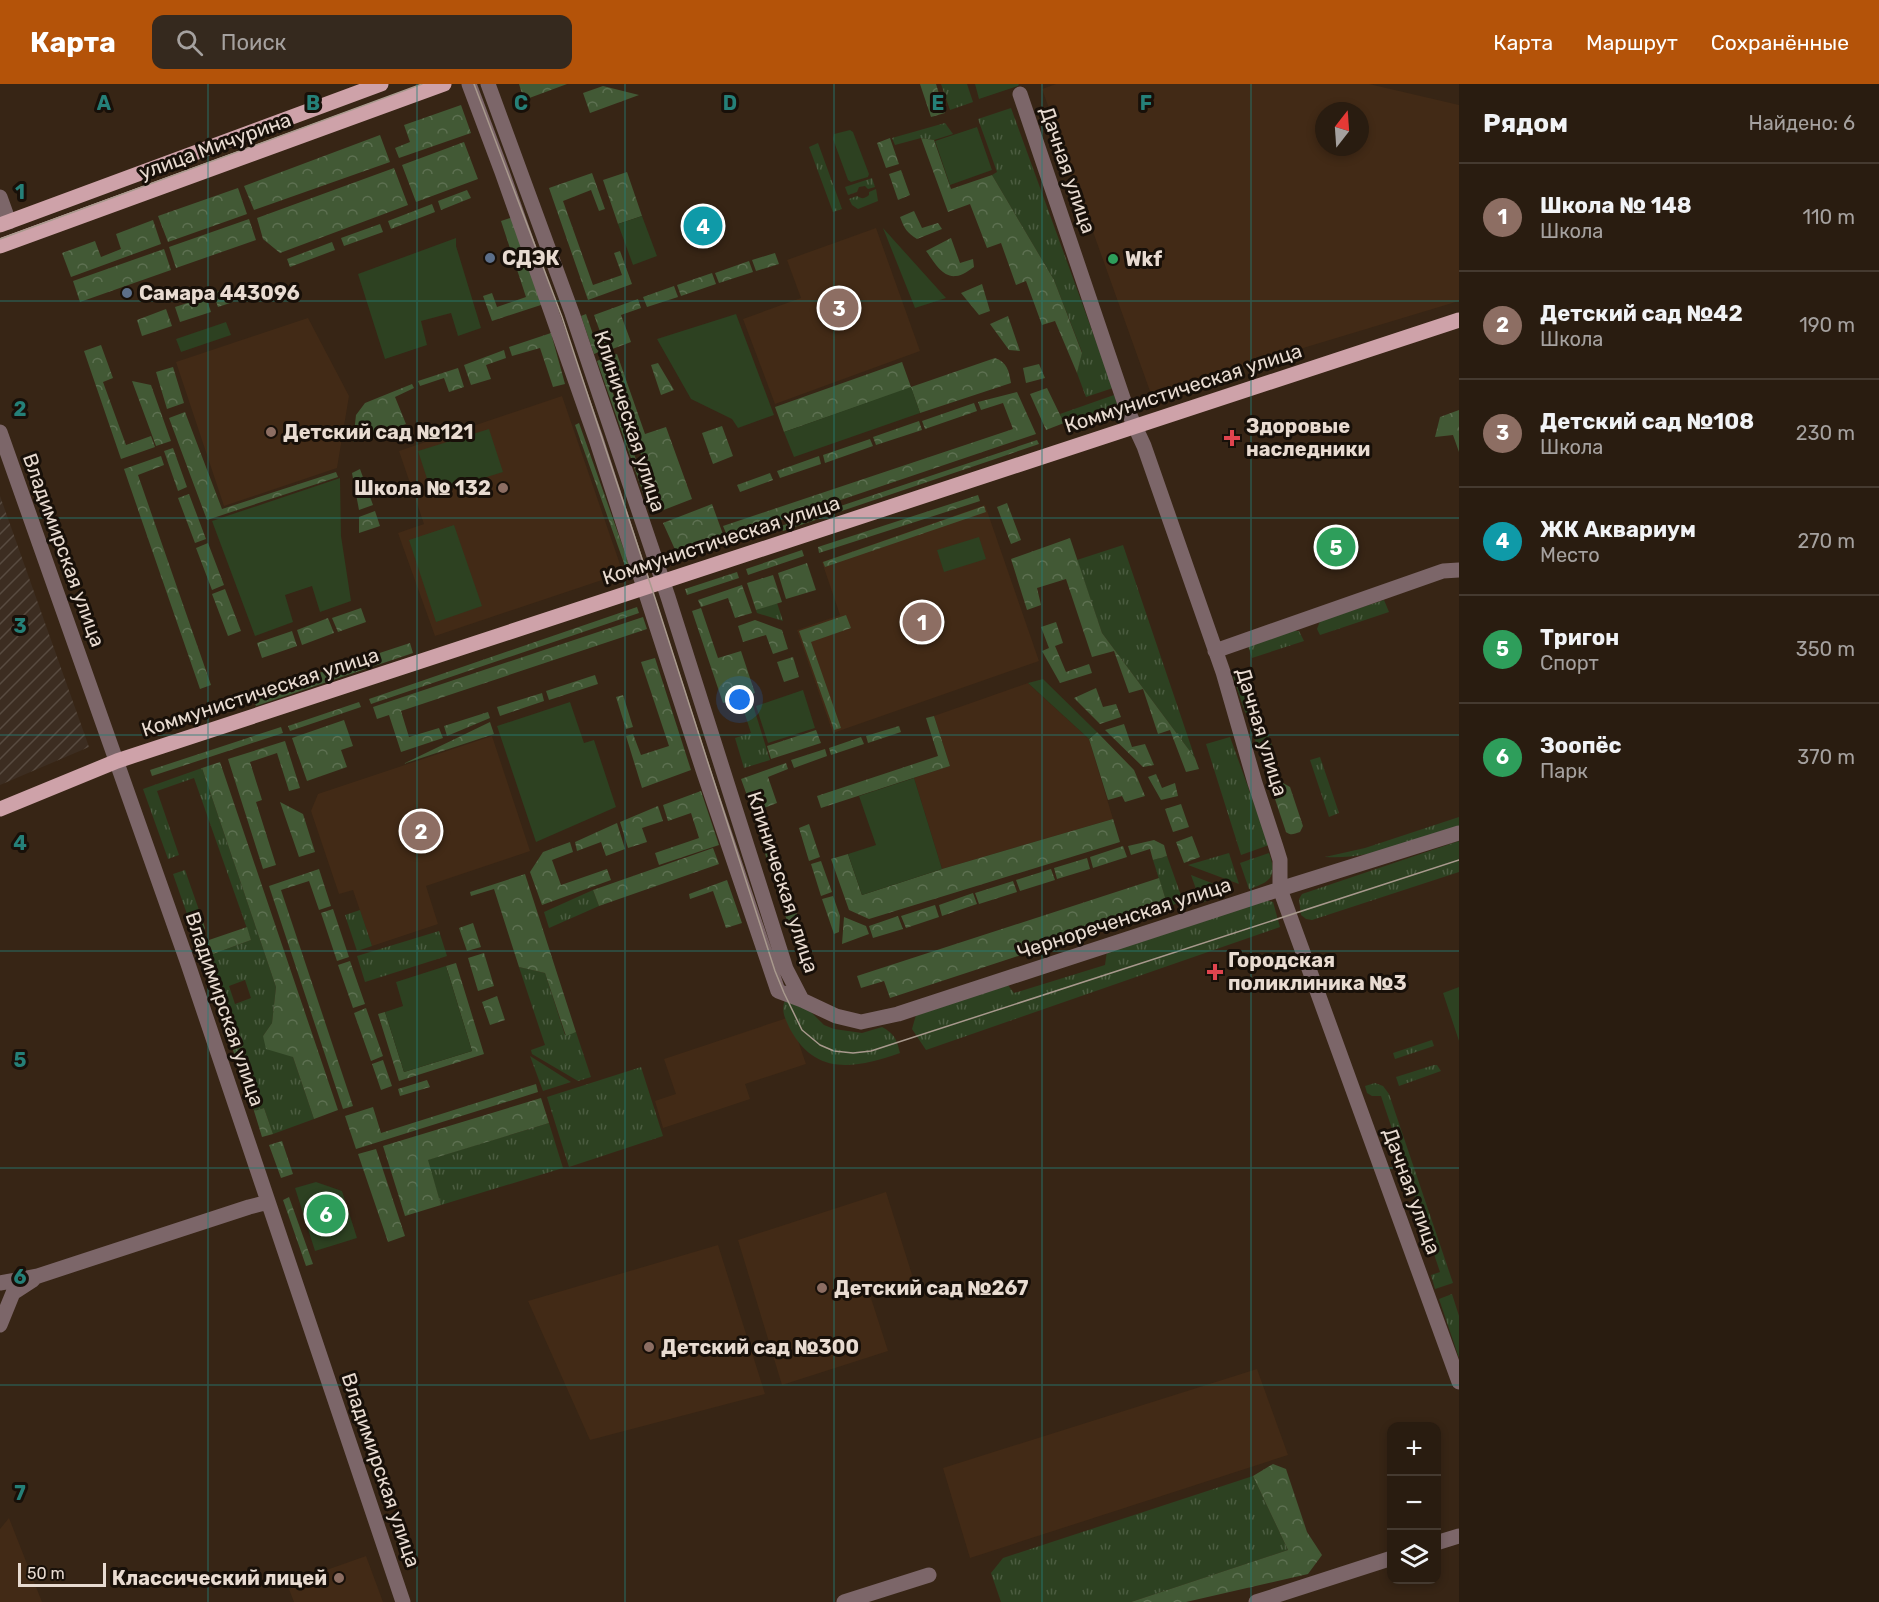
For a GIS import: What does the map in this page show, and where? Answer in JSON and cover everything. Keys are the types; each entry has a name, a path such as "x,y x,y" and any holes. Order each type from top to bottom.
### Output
{"main road":[{"name":"улица Мичурина","path":"4,223 381,84"},
{"name":"улица Мичурина","path":"0,246 444,84"},
{"name":"Коммунистическая улица","path":"0,809 117,761 1459,320"}],"street":[{"name":"Клиническая улица","path":"469,84 596,439 770,973 778,991 802,1000"},
{"name":"Клиническая улица","path":"488,84 572,313 662,582 786,969 802,1000"},
{"name":"Дачная улица","path":"1020,94 1126,406 1136,426 1215,651 1280,860 1280,889 1459,1382"},
{"path":"0,197 4,223"},
{"name":"Владимирская улица","path":"0,432 191,972 403,1602"},
{"path":"1215,651 1443,571 1459,570"},
{"name":"Чернореченская улица","path":"802,1000 836,1016 861,1022 875,1020 1459,833"},
{"path":"0,1283 38,1276 268,1202"},
{"path":"0,1325 13,1293 38,1276"},
{"path":"1441,1542 1459,1536"},
{"path":"1256,1602 1387,1560"},
{"path":"844,1602 929,1575"}],"shaded area":[{"path":"1056,84 1369,84 1459,105 1459,301 1151,394 1042,89"},
{"path":"876,228 920,351 775,404 743,319 801,298 787,260"},
{"name":"Детский сад №121","path":"308,318 349,396 337,468 224,506 176,362"},
{"name":"Школа № 132","path":"562,396 623,573 435,636 398,533 424,524 399,451"},
{"path":"0,496 89,747 0,785"},
{"path":"985,505 1039,661 833,733 797,630 840,615 822,562"},
{"path":"1028,683 1089,739 1113,819 942,869 914,778 950,766 934,716"},
{"path":"492,736 530,851 426,886 438,924 372,946 353,890 339,894 311,811 318,794"},
{"path":"790,1017 806,1064 745,1084 750,1099 663,1128 655,1101 676,1094 664,1059"},
{"name":"Детский сад №267","path":"886,1192 914,1281 870,1295 888,1351 782,1385 738,1240"},
{"name":"Детский сад №300","path":"718,1245 765,1394 590,1440 528,1301"},
{"path":"1257,1369 1288,1455 970,1558 943,1468"},
{"path":"9,1518 42,1602 0,1602 0,1529"},
{"name":"Классический лицей","path":"366,1556 383,1602 294,1602 287,1584"}],"green space":[{"path":"519,84 567,84 524,100"},
{"path":"920,84 936,84 945,113 931,117"},
{"path":"941,84 967,84 973,102 950,110"},
{"path":"975,84 1019,84 979,99"},
{"path":"603,86 639,95 590,113 583,93"},
{"path":"461,105 471,133 399,158 395,148 410,142 404,125"},
{"path":"1011,108 1113,388 1086,397 1077,373 1082,352 1054,280 992,175 997,172 978,119"},
{"path":"945,123 953,134 934,140 921,138 895,145 892,138"},
{"path":"977,127 992,170 950,185 935,141"},
{"path":"850,130 853,132 869,174 868,177 851,182 848,180 833,139 834,134"},
{"path":"380,135 390,162 254,210 244,186"},
{"path":"890,138 899,164 886,168 877,143"},
{"path":"921,138 934,140 951,189 992,175 1054,280 1082,353 1077,373 1055,321 1042,325 1026,281 1016,285 1001,243 987,248 970,204 948,212"},
{"path":"464,142 478,179 416,202 402,165"},
{"path":"818,143 842,209 833,212 809,147"},
{"path":"394,168 408,205 280,253 263,239 257,218"},
{"path":"901,170 910,195 898,200 889,174"},
{"path":"627,172 642,216 618,224 603,180"},
{"path":"592,173 605,209 599,211 591,190 563,201 593,285 622,275 614,253 620,251 632,284 588,300 549,188"},
{"path":"872,178 875,187 868,189 865,186 859,187 857,192 848,195 845,187"},
{"path":"238,188 247,214 168,242 158,216"},
{"path":"876,189 878,201 858,209 852,205 849,199 857,196 864,198"},
{"path":"467,190 471,198 441,210 438,201"},
{"path":"432,204 435,212 391,229 388,221"},
{"path":"914,211 922,228 938,223 942,229 917,239 906,230 900,217"},
{"path":"642,216 657,256 633,265 618,224"},
{"path":"513,217 544,304 492,321 483,296 492,293 497,307 526,297 501,221"},
{"path":"249,219 256,240 176,268 169,247"},
{"path":"153,220 161,244 71,277 62,253 95,241 101,257 121,249 116,234"},
{"path":"380,224 383,232 344,246 341,238"},
{"path":"883,228 946,298 915,308"},
{"path":"456,238 456,246 481,328 458,336 451,313 421,321 427,345 385,359 358,274"},
{"path":"951,238 960,263 973,259 974,267 958,276 951,276 942,271 926,251"},
{"path":"332,242 335,250 290,267 287,259"},
{"path":"164,249 171,270 80,302 73,281"},
{"path":"775,253 779,264 756,271 752,260"},
{"path":"749,261 753,272 719,283 715,273"},
{"path":"712,273 716,284 681,296 677,285"},
{"path":"982,284 990,311 979,315 961,293"},
{"path":"674,286 678,297 647,307 643,297"},
{"path":"228,288 233,302 218,307 213,293"},
{"path":"206,297 211,312 180,322 175,307"},
{"path":"638,299 641,308 621,315 631,342 607,351 594,315"},
{"path":"166,309 172,326 142,336 137,320"},
{"path":"586,314 599,352 594,354 581,316"},
{"path":"736,314 774,415 738,428 732,419 691,399 657,339"},
{"path":"1008,316 1020,351 1009,350 990,324"},
{"path":"226,322 231,335 181,352 176,339"},
{"path":"551,333 565,384 553,387 540,348 512,356 509,347"},
{"path":"101,345 113,378 103,382 126,445 151,436 155,447 121,459 84,351"},
{"path":"504,350 506,358 486,365 491,379 471,385 464,365"},
{"path":"617,354 645,434 666,427 692,499 661,511 606,357"},
{"path":"995,358 1007,367 1011,383 920,413 911,388 784,432 775,407 902,362 911,387"},
{"path":"601,359 654,511 650,513 597,361"},
{"path":"658,363 674,390 661,395 651,365"},
{"path":"1039,364 1045,378 1026,383 1023,368"},
{"path":"173,367 184,403 167,409 156,372"},
{"path":"458,368 464,387 449,392 444,378 420,386 418,381"},
{"path":"132,381 151,385 171,441 156,446"},
{"path":"412,384 414,388 395,397 406,424 353,442 356,415 365,403"},
{"path":"911,387 920,413 794,457 784,432"},
{"path":"1047,388 1064,423 1046,430 1030,394"},
{"path":"1017,392 1036,434 728,538 723,526 1013,429 1003,403 981,410 978,402"},
{"path":"1114,395 1119,408 1064,423 1060,414"},
{"path":"974,403 977,411 925,429 922,421"},
{"path":"1459,410 1459,452 1453,435 1435,437 1440,417"},
{"path":"185,412 222,509 336,472 338,477 207,520 169,418"},
{"path":"919,421 922,430 876,445 873,437"},
{"path":"579,423 629,564 625,566 575,425"},
{"path":"722,426 733,456 713,464 702,433"},
{"path":"489,429 503,472 432,494 418,451"},
{"path":"870,439 873,446 825,463 823,455"},
{"path":"1037,440 1039,444 783,531 781,526"},
{"path":"173,448 187,487 178,491 164,451"},
{"path":"161,456 164,465 138,475 211,685 200,689 124,469"},
{"path":"819,456 821,464 780,478 777,471"},
{"path":"360,469 373,505 359,510 352,473"},
{"path":"770,473 773,480 740,492 737,485"},
{"path":"340,478 341,536 351,601 320,612 312,586 285,595 293,622 255,636 212,521"},
{"path":"189,494 206,539 195,543 178,498"},
{"path":"978,495 980,501 819,553 818,547"},
{"path":"1007,503 1021,540 1011,544 997,507"},
{"path":"712,504 724,537 677,554 663,523"},
{"path":"984,506 986,512 825,567 823,562"},
{"path":"375,511 380,526 359,533 359,517"},
{"path":"454,525 482,606 436,622 409,540"},
{"path":"979,537 986,559 944,572 937,550"},
{"path":"1070,538 1102,633 1195,758 1199,769 1186,772 1170,730 1158,734 1143,689 1129,693 1114,651 1092,657 1066,579 1037,588 1041,605 1027,610 1011,559"},
{"path":"208,543 224,585 212,590 196,548"},
{"path":"1123,545 1195,758 1102,633 1077,560"},
{"path":"802,550 804,556 748,575 746,569"},
{"path":"807,563 816,590 786,599 778,573"},
{"path":"737,572 739,578 687,595 685,589"},
{"path":"773,575 782,602 756,610 747,583"},
{"path":"742,585 752,613 735,618 728,598 701,607 698,600"},
{"path":"225,589 241,631 228,636 212,594"},
{"path":"1384,600 1389,612 1320,635 1317,629 1320,621"},
{"path":"777,603 783,621 757,613 756,610"},
{"path":"637,607 639,613 371,704 369,699"},
{"path":"361,608 366,622 338,632 332,618"},
{"path":"701,608 718,658 741,651 755,693 723,703 692,611"},
{"path":"846,615 851,628 811,642 841,728 834,730 799,631"},
{"path":"643,617 647,629 401,711 409,737 439,728 443,738 401,752 389,715 377,719 373,707"},
{"path":"328,618 334,633 302,645 297,630"},
{"path":"755,620 782,630 788,649 773,654 766,635 743,642 738,626"},
{"path":"1056,622 1063,643 1055,646 1066,672 1089,664 1092,673 1060,683 1042,651 1049,648 1041,627"},
{"path":"292,631 297,646 262,658 257,643"},
{"path":"1292,631 1299,631 1304,641 1252,658 1248,646"},
{"path":"410,643 413,653 256,706 252,695"},
{"path":"793,657 799,677 784,682 777,662"},
{"path":"655,658 691,770 642,788 626,736 633,734 641,755 669,746 641,662"},
{"path":"1246,669 1262,717 1252,718 1245,712 1232,674"},
{"path":"595,675 598,684 549,700 546,691"},
{"path":"1043,679 1097,732 1089,739 1028,683"},
{"path":"1096,688 1103,707 1116,704 1121,717 1100,724 1074,698"},
{"path":"803,690 815,728 768,743 756,706"},
{"path":"542,693 544,701 500,716 497,707"},
{"path":"623,695 633,727 626,729 616,697"},
{"path":"359,702 361,707 290,731 288,726"},
{"path":"570,702 584,743 594,740 616,807 536,842 497,726"},
{"path":"752,702 770,760 744,768 735,738 751,733 742,705"},
{"path":"488,712 490,718 447,736 444,726"},
{"path":"934,716 950,766 821,808 817,796 938,756 926,718"},
{"path":"344,720 353,746 341,750 347,767 307,781 292,738"},
{"path":"490,722 494,734 403,764"},
{"path":"1124,724 1132,747 1145,744 1154,765 1143,767 1105,730"},
{"path":"1265,725 1277,760 1275,769 1267,770 1264,767 1253,734 1253,730"},
{"path":"899,726 901,732 868,743 866,736"},
{"path":"281,727 283,733 152,776 150,770"},
{"path":"816,730 821,743 771,759 767,746"},
{"path":"1097,732 1134,770 1145,796 1125,802 1122,796 1108,800 1089,739"},
{"path":"861,737 864,744 831,755 829,748"},
{"path":"1230,737 1269,845 1241,855 1206,744"},
{"path":"285,741 300,788 289,791 277,753 250,762 262,800 256,802 276,865 263,869 228,759"},
{"path":"825,749 827,756 794,768 791,760"},
{"path":"1320,757 1339,813 1329,817 1310,760"},
{"path":"220,762 338,1110 314,1119 293,1057 266,1049 263,1036 272,1023 276,987 202,768"},
{"path":"786,763 788,769 768,777 777,803 753,812 741,779"},
{"path":"202,768 276,987 272,1023 263,1036 293,1057 314,1119 273,1134 264,1108 254,1111 241,1074 251,1070 225,994 215,997 202,958 251,940 194,778 157,791 179,855 168,859 143,789","holes":["245,980 251,998 235,1004 229,986"]},
{"path":"1156,774 1162,788 1175,783 1178,796 1161,800 1148,777"},
{"path":"914,778 942,869 862,895 848,854 876,845 859,796"},
{"path":"1283,783 1290,787 1303,826 1300,832 1294,834 1286,832 1273,793 1276,786"},
{"path":"701,791 719,845 659,865 655,853 699,838 691,813 668,821 663,805"},
{"path":"280,802 303,814 315,852 299,857"},
{"path":"1181,804 1189,827 1173,832 1165,809"},
{"path":"658,806 663,821 642,828 647,842 628,848 620,822"},
{"path":"764,816 815,968 806,971 791,927 789,927 754,819"},
{"path":"1459,817 1459,826 1393,848 1359,855 1325,857 1365,848"},
{"path":"1113,819 1120,842 869,919 849,910 831,859 848,854 862,895"},
{"path":"617,823 625,849 606,856 601,842 577,851 575,842"},
{"path":"809,824 820,857 809,861 799,828"},
{"path":"1192,836 1200,857 1184,863 1176,842"},
{"path":"1154,840 1164,845 1167,856 1153,860 1150,849 1131,855 1128,846"},
{"path":"1459,841 1459,872 1312,920 1301,915 1299,899 1302,894"},
{"path":"570,842 573,852 552,860 561,885 607,869 611,880 542,905 530,872 543,852"},
{"path":"1123,846 1127,857 1093,868 1090,857"},
{"path":"713,848 719,864 599,906 593,890"},
{"path":"1229,853 1239,884 1188,865"},
{"path":"1269,853 1273,868 1270,877 1262,884 1249,889 1240,863"},
{"path":"1167,856 1183,901 1168,907 1153,860"},
{"path":"1087,858 1090,869 1057,879 1054,868"},
{"path":"821,861 832,892 821,896 811,864"},
{"path":"319,869 331,906 319,910 309,881 281,890 353,1106 343,1109 269,886"},
{"path":"1051,869 1055,880 1020,891 1016,880"},
{"path":"185,870 200,913 188,917 173,874"},
{"path":"525,874 576,1032 566,1036 545,973 519,967 494,889 471,896 470,892"},
{"path":"1191,875 1232,891 1201,903"},
{"path":"1159,878 1168,907 890,998 884,981 861,988 857,976"},
{"path":"727,880 742,923 726,928 713,891 690,899 689,894"},
{"path":"1013,881 1017,892 979,904 975,893"},
{"path":"593,890 599,906 549,928 544,912"},
{"path":"973,893 977,904 942,916 939,905"},
{"path":"833,896 840,916 839,932 834,934 822,899"},
{"path":"1265,900 1273,902 1280,927 926,1050 912,1029 916,1015 1007,984 1014,993 1105,965 1107,951"},
{"path":"935,905 939,917 906,928 901,916"},
{"path":"333,909 349,957 337,961 321,913"},
{"path":"360,910 372,946 357,951 345,915"},
{"path":"200,913 205,928 197,944 188,917"},
{"path":"898,916 903,929 873,938 869,926"},
{"path":"844,917 866,926 869,934 842,944"},
{"path":"473,923 481,947 467,951 459,928"},
{"path":"247,927 251,940 202,958 209,940"},
{"path":"439,931 447,956 365,982 357,956"},
{"path":"484,953 494,986 478,991 468,958"},
{"path":"350,961 365,1004 353,1008 338,965"},
{"path":"456,963 484,1054 399,1081 378,1014 385,1012 404,1072 472,1051 446,966"},
{"path":"446,966 472,1051 404,1072 385,1012 403,1006 396,982"},
{"path":"519,967 545,973 565,1035 576,1032 591,1077 578,1081 532,1054 531,1050 545,1045"},
{"path":"1459,987 1459,1041 1443,993"},
{"path":"225,994 251,1070 241,1074 215,997"},
{"path":"497,996 505,1020 490,1025 482,1002"},
{"path":"786,998 808,1009 824,1025 834,1029 862,1033 882,1027 895,1038 900,1053 853,1065 825,1062 812,1055 800,1044 790,1029 783,1010"},
{"path":"366,1008 383,1056 371,1061 354,1013"},
{"path":"1432,1040 1434,1046 1395,1059 1393,1053"},
{"path":"530,1056 571,1082 543,1091"},
{"path":"383,1060 392,1086 381,1090 372,1064"},
{"path":"1437,1065 1441,1071 1399,1086 1396,1077"},
{"path":"641,1067 663,1136 569,1167 547,1097"},
{"path":"427,1080 430,1087 400,1096 398,1089"},
{"path":"1375,1083 1383,1086 1389,1094 1453,1283 1435,1289 1431,1275 1440,1272 1381,1096 1372,1096 1367,1093 1365,1086"},
{"path":"536,1084 538,1092 356,1149 345,1116 373,1107 381,1133"},
{"path":"541,1098 549,1123 428,1160 441,1205 405,1216 383,1146"},
{"path":"264,1108 273,1134 262,1137 254,1111"},
{"path":"549,1123 563,1168 441,1205 427,1160"},
{"path":"282,1141 293,1174 281,1178 269,1145"},
{"path":"376,1149 405,1236 388,1242 358,1154"},
{"path":"316,1182 342,1191 357,1238 315,1251 295,1188"},
{"path":"289,1197 313,1264 306,1266 283,1200"},
{"path":"1452,1294 1459,1316 1459,1358 1439,1299"},
{"path":"1273,1464 1286,1469 1307,1532 1322,1555 1308,1574 1186,1602 1131,1602 1288,1550 1253,1476"},
{"path":"1253,1476 1288,1550 1131,1602 1001,1602 991,1573 1003,1558"}],"tram line":[{"path":"0,239 422,84"},
{"path":"474,84 562,317 775,971 802,1030 820,1045 834,1051 853,1053 871,1051 1459,860"}],"place":[{"name":"ЖК Аквариум","path":"703,226"},
{"name":"СДЭК","path":"490,258"},
{"name":"Wkf","path":"1113,259"},
{"name":"Самара 443096","path":"127,293"},
{"name":"Детский сад №108","path":"839,308"},
{"name":"Детский сад №121","path":"271,432"},
{"name":"Здоровые наследники","path":"1232,438"},
{"name":"Школа № 132","path":"503,488"},
{"name":"Тригон","path":"1336,547"},
{"name":"Школа № 148","path":"922,622"},
{"name":"Детский сад №42","path":"421,831"},
{"name":"Городская поликлиника №3","path":"1215,972"},
{"name":"Зоопёс","path":"326,1214"},
{"name":"Детский сад №267","path":"822,1288"},
{"name":"Детский сад №300","path":"649,1347"},
{"name":"Классический лицей","path":"339,1578"}]}
